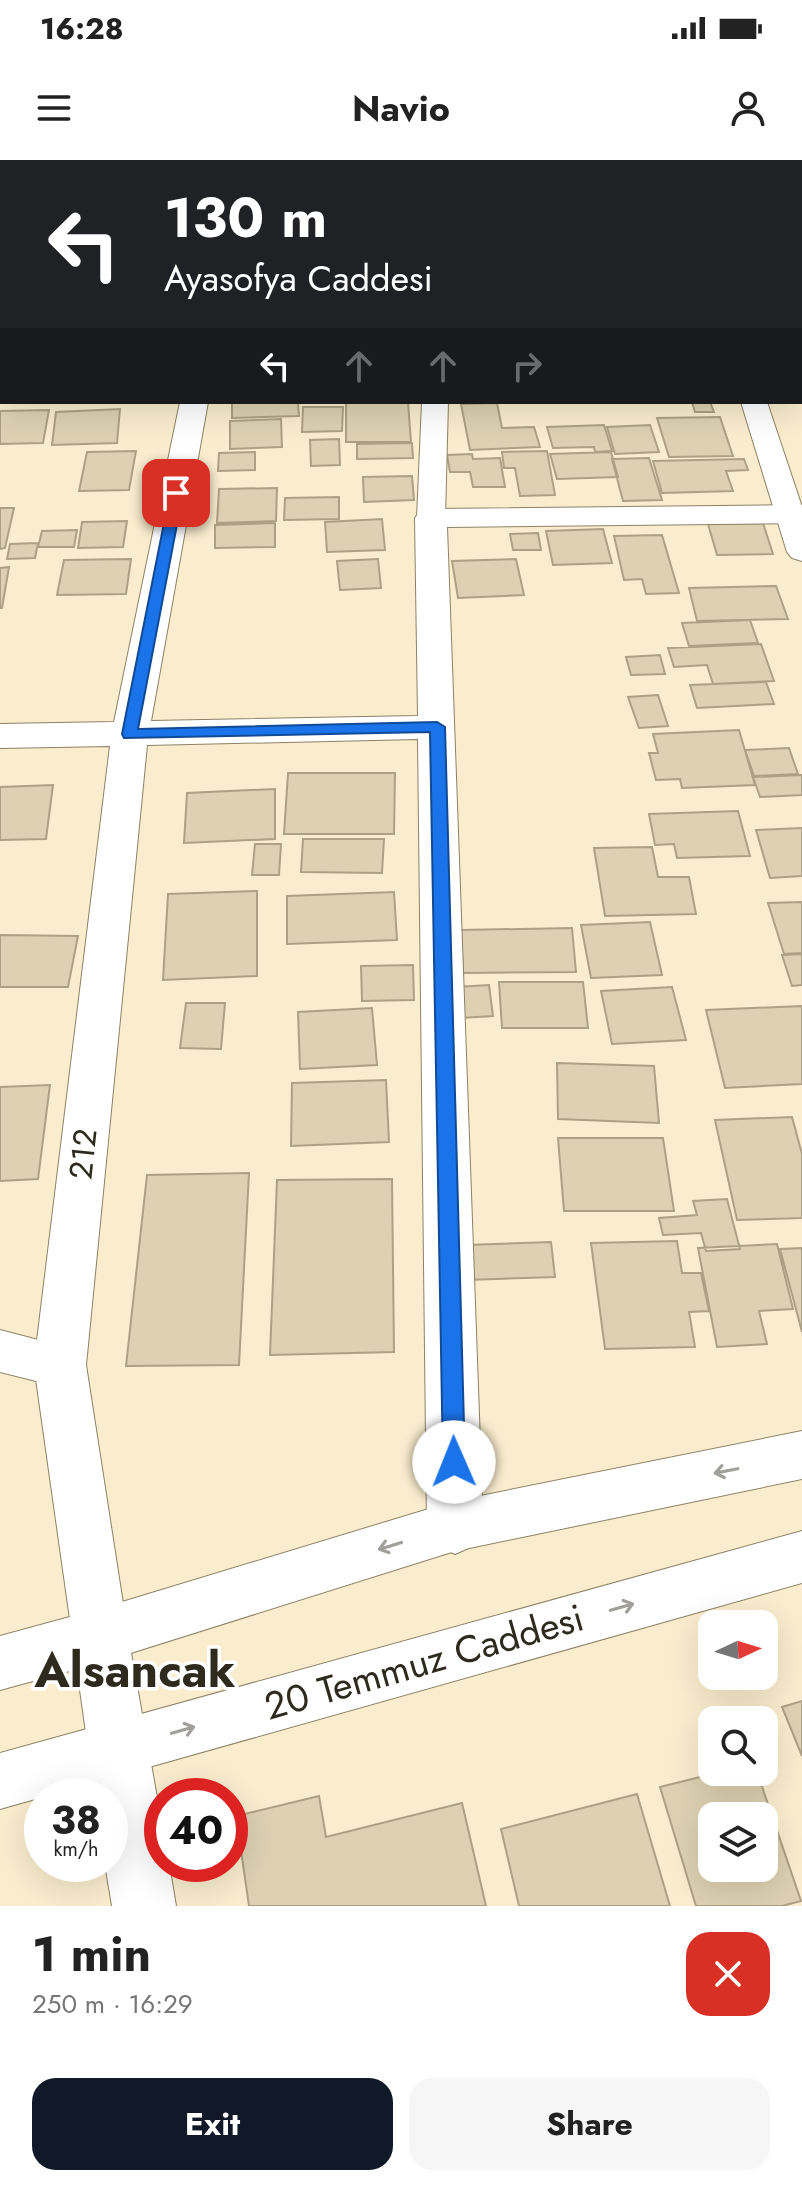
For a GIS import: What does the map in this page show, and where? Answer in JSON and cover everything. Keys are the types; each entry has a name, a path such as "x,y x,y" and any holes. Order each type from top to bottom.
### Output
{"street":[{"name":"212","path":"144,1906 99,1636 60,1365 130,734 194,404"},
{"path":"435,404 431,518 455,1526"},
{"path":"755,404 796,514 802,552"},
{"path":"431,518 796,514"},
{"path":"0,736 437,727"},
{"path":"0,1351 60,1365"},
{"path":"0,1663 99,1636 455,1526 802,1455"},
{"name":"20 Temmuz Caddesi","path":"0,1781 802,1557"}],"building":[{"path":"232,404 298,404 299,416 232,418"},
{"path":"346,404 408,404 411,442 346,442"},
{"path":"461,404 497,404 502,428 534,427 540,447 470,450"},
{"path":"693,404 711,404 714,412 695,412"},
{"path":"303,407 343,407 342,431 302,432"},
{"path":"120,409 117,443 52,445 56,412"},
{"path":"49,410 43,443 0,444 0,411"},
{"path":"720,417 733,456 669,457 657,418"},
{"path":"281,419 282,447 230,449 230,421"},
{"path":"604,425 612,451 595,452 594,447 553,448 547,427"},
{"path":"650,425 659,452 615,454 607,427"},
{"path":"339,439 340,465 311,466 310,440"},
{"path":"412,443 413,458 357,459 357,444"},
{"path":"136,451 129,490 79,491 87,452"},
{"path":"547,451 555,495 520,496 515,468 504,468 502,452"},
{"path":"255,452 255,470 218,471 219,453"},
{"path":"611,452 618,477 557,479 550,454"},
{"path":"472,454 473,459 500,458 505,487 473,487 470,472 450,472 447,455"},
{"path":"649,458 662,500 623,501 612,459"},
{"path":"744,459 748,470 726,471 733,491 662,493 653,461"},
{"path":"412,476 414,500 364,502 363,477"},
{"path":"277,488 276,521 217,523 219,489"},
{"path":"339,497 339,519 284,520 285,498"},
{"path":"0,508 14,508 5,548 0,549"},
{"path":"382,519 385,550 327,552 325,522"},
{"path":"127,521 123,547 78,548 82,522"},
{"path":"275,523 275,547 215,548 215,525"},
{"path":"763,523 773,554 717,555 708,524"},
{"path":"603,529 612,563 553,565 546,531"},
{"path":"77,530 74,547 38,547 42,531"},
{"path":"538,533 541,550 513,550 510,534"},
{"path":"662,535 679,593 646,594 642,579 624,580 614,536"},
{"path":"38,543 35,558 7,559 10,544"},
{"path":"131,559 126,594 57,595 64,560"},
{"path":"378,559 381,588 340,590 337,561"},
{"path":"516,559 524,595 458,598 452,561"},
{"path":"9,567 2,608 0,608 0,568"},
{"path":"776,586 788,619 697,621 689,588"},
{"path":"750,620 758,643 689,646 682,623"},
{"path":"761,644 774,681 713,684 707,665 674,667 668,648"},
{"path":"660,655 665,674 631,675 626,657"},
{"path":"766,682 774,704 697,708 690,685"},
{"path":"658,695 668,726 639,728 628,697"},
{"path":"739,730 755,785 682,788 680,779 656,780 649,753 658,753 653,734"},
{"path":"789,748 798,774 754,776 745,750"},
{"path":"288,773 395,773 394,834 284,834"},
{"path":"802,775 802,795 760,797 753,777"},
{"path":"53,785 46,839 0,840 0,787"},
{"path":"275,789 275,839 184,843 187,793"},
{"path":"738,811 750,856 677,858 674,844 655,845 649,814"},
{"path":"802,828 802,876 770,878 756,830"},
{"path":"303,839 384,839 382,873 301,872"},
{"path":"255,844 281,844 279,875 252,875"},
{"path":"652,847 658,877 689,877 696,914 605,916 594,848"},
{"path":"257,891 257,976 163,980 168,894"},
{"path":"394,892 397,940 287,944 287,896"},
{"path":"802,902 802,953 784,954 768,903"},
{"path":"650,922 662,975 591,978 581,925"},
{"path":"572,928 576,972 463,973 461,930"},
{"path":"0,935 78,936 68,987 0,987"},
{"path":"802,954 802,985 792,986 782,955"},
{"path":"413,965 414,1000 362,1001 361,966"},
{"path":"499,982 583,982 588,1028 502,1028"},
{"path":"489,985 493,1016 461,1018 456,987"},
{"path":"672,987 686,1040 612,1044 601,991"},
{"path":"186,1003 225,1003 221,1049 180,1048"},
{"path":"802,1006 802,1084 725,1088 706,1010"},
{"path":"372,1008 377,1065 300,1069 298,1012"},
{"path":"557,1063 654,1066 659,1123 558,1119"},
{"path":"386,1080 389,1142 291,1146 292,1083"},
{"path":"50,1085 38,1179 0,1181 0,1087"},
{"path":"792,1117 802,1154 802,1218 737,1220 715,1120"},
{"path":"558,1138 663,1138 674,1211 564,1211"},
{"path":"249,1173 239,1365 126,1366 147,1175"},
{"path":"392,1179 394,1352 270,1355 277,1180"},
{"path":"727,1199 740,1249 706,1251 701,1233 663,1235 659,1218 697,1215 693,1201"},
{"path":"677,1241 682,1273 701,1273 709,1311 689,1312 695,1347 605,1349 591,1243"},
{"path":"551,1242 555,1277 468,1280 466,1245"},
{"path":"777,1244 793,1309 759,1311 767,1344 717,1347 698,1248"},
{"path":"802,1248 802,1332 780,1249"},
{"path":"802,1701 802,1756 782,1707"},
{"path":"698,1778 698,1786 762,1786 767,1802 698,1802 698,1882 778,1882 778,1834 801,1901 782,1906 696,1906 660,1787"},
{"path":"637,1794 670,1906 519,1906 501,1829"},
{"path":"319,1796 326,1837 462,1803 486,1906 249,1906 246,1882 248,1882 248,1813"}],"district":[{"name":"Alsancak","path":"135,1670"}],"route":[{"path":"176,493 130,734 437,727 454,1462"}]}
